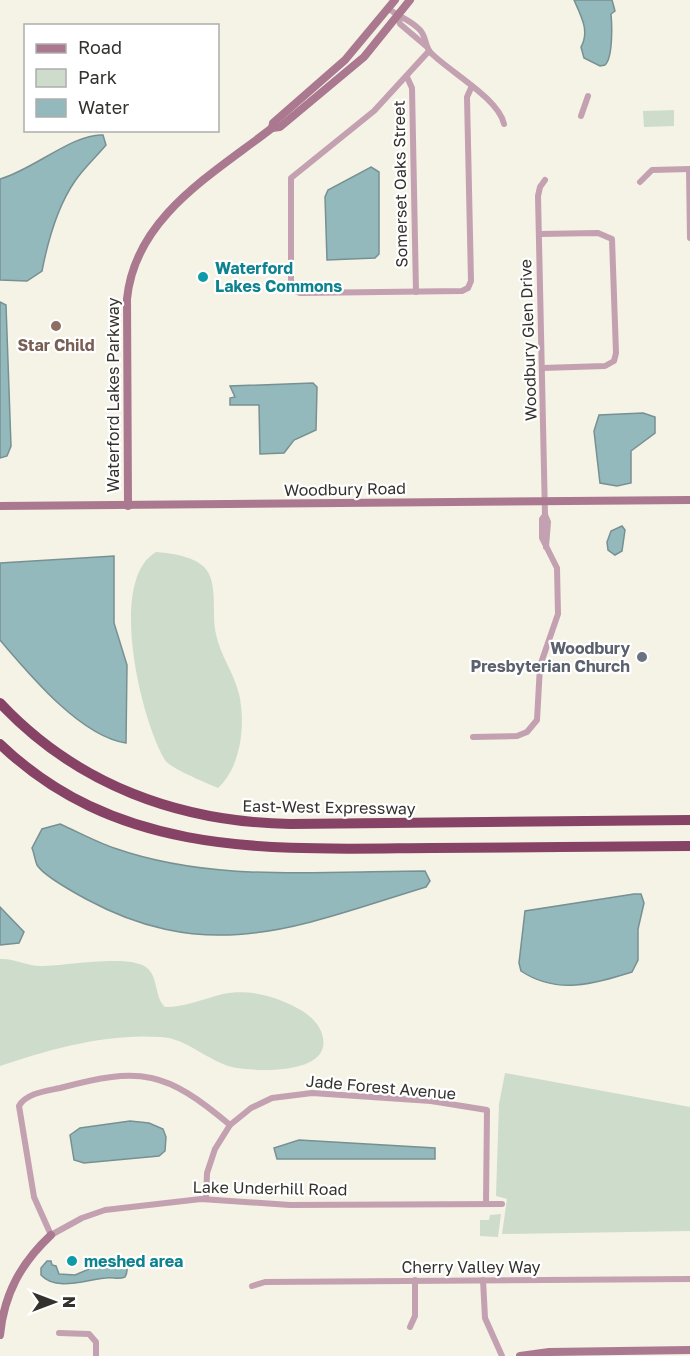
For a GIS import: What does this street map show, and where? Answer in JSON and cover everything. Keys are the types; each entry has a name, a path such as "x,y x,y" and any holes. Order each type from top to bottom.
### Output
{"highway":[{"name":"East-West Expressway","path":"0,704 43,743 99,779 159,805 224,820 290,824 690,820"},
{"path":"0,744 44,780 111,816 170,836 206,842 244,847 323,848 690,846"}],"street":[{"name":"Waterford Lakes Parkway","path":"272,128 273,123 345,60 395,0"},
{"name":"Waterford Lakes Parkway","path":"128,506 127,299 137,257 151,231 172,207 272,128 280,127 358,63 410,0"},
{"path":"389,9 398,17 406,17 421,31 428,49 497,108 504,124"},
{"path":"428,49 407,77 368,117 291,178 291,284 294,290 299,293 462,291 470,284 467,97 471,88"},
{"name":"Somerset Oaks Street","path":"407,77 412,88 416,292"},
{"path":"581,116 588,96"},
{"path":"640,182 652,170 689,169 690,238"},
{"name":"Woodbury Glen Drive","path":"473,737 517,736 527,732 537,720 540,666 558,614 558,572 542,538 545,501 539,191 545,180"},
{"path":"539,234 598,232 612,239 616,341 615,359 609,365 542,368"},
{"name":"Woodbury Road","path":"0,506 690,500"},
{"path":"51,1235 39,1213 33,1192 19,1113 19,1106 24,1099 98,1077 137,1075 160,1079 186,1090 230,1125"},
{"name":"Jade Forest Avenue","path":"206,1199 207,1173 215,1149 230,1125 261,1103 302,1093 425,1101 487,1110 486,1204"},
{"name":"Lake Underhill Road","path":"0,1335 5,1303 15,1278 32,1254 51,1235 82,1218 105,1210 206,1199 290,1205 502,1204"},
{"name":"Cherry Valley Way","path":"252,1286 265,1282 690,1279"},
{"path":"410,1327 415,1316 415,1280"},
{"path":"483,1280 485,1318 502,1356"},
{"path":"58,1333 89,1334 96,1342 96,1356"},
{"path":"520,1356 549,1352 685,1352"}],"green space":[{"path":"674,110 674,126 644,127 643,111"},
{"path":"156,552 194,560 204,567 212,581 216,634 237,686 242,718 237,757 226,779 218,788 165,760 147,715 133,652 131,620 133,591 141,567"},
{"path":"0,959 41,966 111,961 137,963 150,971 159,998 165,1007 242,992 271,997 297,1008 314,1020 322,1033 322,1050 315,1059 303,1065 257,1070 223,1064 170,1038 120,1037 79,1044 0,1066"},
{"path":"505,1073 690,1107 690,1231 502,1234 507,1199 496,1196 499,1104"},
{"path":"501,1214 498,1237 480,1236 480,1220 489,1220 490,1215"}],"water":[{"path":"574,0 612,0 615,11 611,14 611,49 605,65 600,66 584,58 581,47 585,29"},
{"path":"103,135 106,145 79,176 58,213 42,271 27,281 0,280 0,179 79,140"},
{"path":"371,167 379,172 379,254 375,258 327,260 325,197 328,190"},
{"path":"0,302 6,305 11,446 7,456 0,458"},
{"path":"313,383 317,387 316,430 294,440 284,453 260,454 259,405 230,405 230,398 235,397 230,386"},
{"path":"643,413 655,417 655,433 631,451 631,483 617,486 600,483 594,431 599,415"},
{"path":"622,526 625,530 622,551 615,555 608,550 607,542 611,531"},
{"path":"114,556 114,623 127,665 126,743 91,729 74,716 40,686 0,640 0,563"},
{"path":"60,824 114,848 152,859 190,866 268,873 425,871 430,881 426,887 297,925 256,933 216,935 175,931 132,920 86,899 40,869 32,848 42,829"},
{"path":"641,894 644,903 638,929 638,960 632,972 589,983 562,985 548,983 521,971 519,963 525,911"},
{"path":"0,907 24,932 19,943 0,945"},
{"path":"130,1121 149,1123 163,1129 166,1137 165,1151 159,1156 84,1163 74,1160 70,1135 80,1128"},
{"path":"299,1140 435,1148 435,1159 277,1159 274,1148"},
{"path":"120,1256 127,1269 123,1278 63,1284 47,1280 41,1275 41,1268 47,1261 51,1261 52,1265 56,1266 59,1274 75,1275"}],"place":[{"name":"Waterford Lakes Commons","path":"203,277"},
{"name":"Star Child","path":"56,326"},
{"name":"Woodbury Presbyterian Church","path":"642,657"},
{"name":"meshed area","path":"72,1261"}]}
